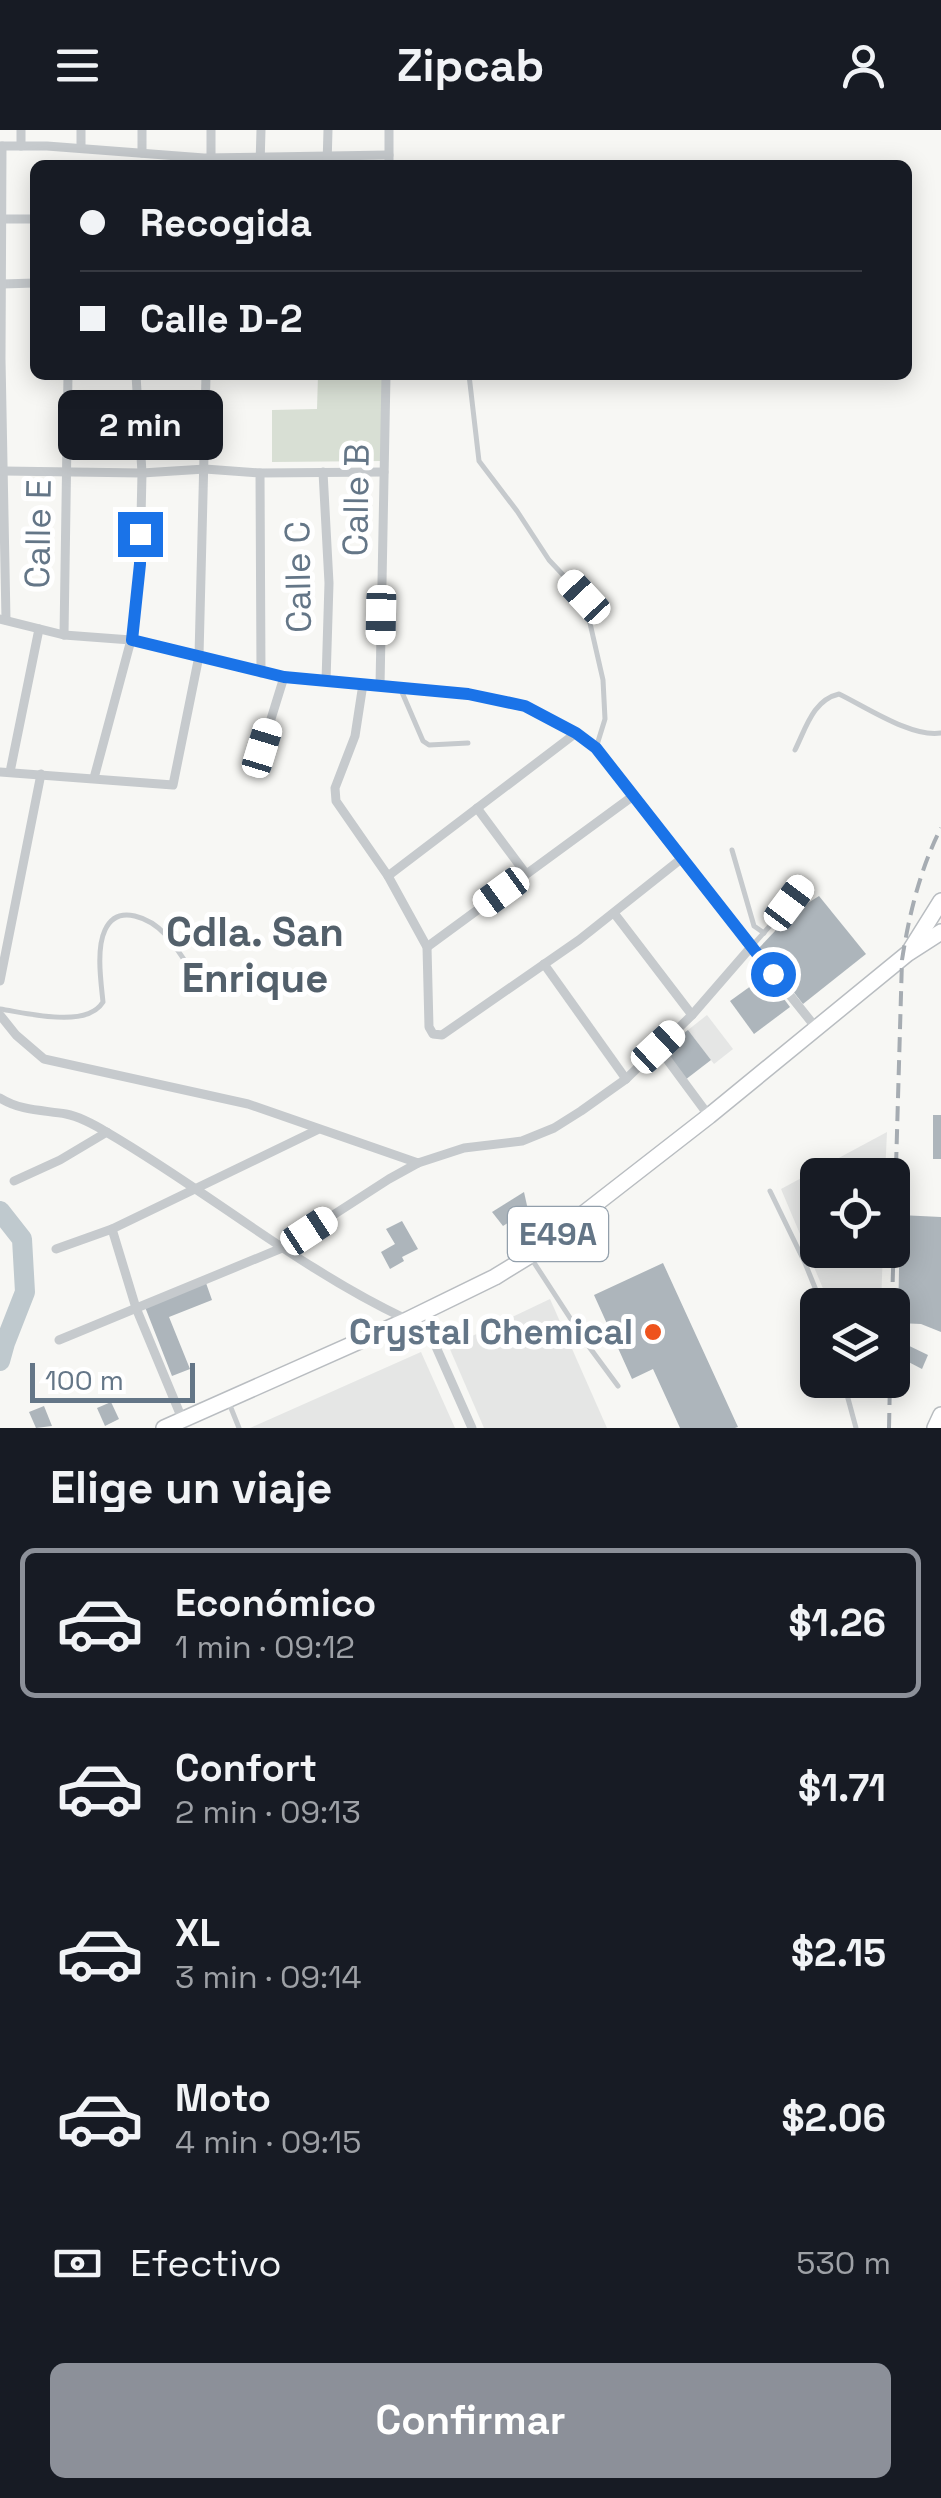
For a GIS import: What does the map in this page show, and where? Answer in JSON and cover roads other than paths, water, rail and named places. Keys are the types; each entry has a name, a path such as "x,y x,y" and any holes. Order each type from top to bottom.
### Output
{"main road":[{"name":"E49A","path":"908,954 941,902"},
{"name":"E49A","path":"174,1425 495,1278 529,1256 908,954 941,932"},
{"path":"934,1428 941,1415"}],"street":[{"path":"21,146 22,130"},
{"path":"81,148 82,130"},
{"path":"142,130 142,153"},
{"path":"212,130 212,158"},
{"path":"260,160 261,130"},
{"path":"327,160 328,130"},
{"path":"389,130 389,160"},
{"path":"190,160 81,148 1,146 3,620 64,635 132,640 284,677 468,694 525,706 596,748 817,1028"},
{"path":"202,160 244,160"},
{"path":"2,219 30,219"},
{"path":"2,284 30,283"},
{"name":"Calle E","path":"64,635 68,380"},
{"path":"94,778 132,640 140,564 142,473 136,380"},
{"path":"39,629 5,772 172,785 199,656 206,380"},
{"name":"Calle B","path":"380,686 386,380"},
{"path":"4,471 384,472"},
{"name":"Calle C","path":"323,472 328,584 326,681"},
{"path":"260,474 261,673"},
{"path":"262,748 284,677"},
{"path":"363,684 358,723 335,788 336,801 388,876 427,947 429,1027 434,1034 442,1035 544,964 680,858"},
{"path":"388,876 576,733"},
{"path":"0,981 41,774"},
{"path":"427,947 633,796"},
{"path":"477,808 526,874"},
{"path":"614,913 692,1016"},
{"path":"59,1340 282,1248 418,1163 464,1148 522,1141 581,1111 626,1079 692,1016 751,947"},
{"path":"544,964 626,1079"},
{"path":"0,1012 16,1035 44,1060 248,1104 418,1163"},
{"path":"658,1047 709,1116"},
{"path":"0,1098 32,1111 70,1114 107,1132 368,1302 414,1317 472,1428"},
{"path":"56,1249 112,1229 318,1129"},
{"path":"14,1181 107,1132"},
{"path":"112,1229 174,1425"}],"lane":[{"path":"470,380 479,461 549,560 584,597 602,680 605,719 596,748"},
{"path":"400,688 423,741 430,746 468,743"},
{"path":"795,750 815,708 826,697 839,694 912,730 930,735 941,733"},
{"path":"732,850 754,926 764,933"},
{"path":"751,947 801,886"},
{"path":"0,1012 72,1018 94,1014 103,1002 99,972 103,932 110,922 129,914 164,934 190,968"},
{"path":"770,1191 815,1288"},
{"path":"529,1256 618,1386"},
{"path":"848,1398 856,1428"},
{"path":"228,1401 240,1428"}],"waterway":[{"path":"0,1211 22,1239 25,1292 0,1361"}],"railway":[{"path":"892,1288 902,960 916,892 941,828"},
{"path":"889,1428 890,1398"}],"place":[{"name":"Crystal Chemical","path":"653,1332"}],"district":[{"name":"Cdla. San Enrique","path":"255,955"}]}
